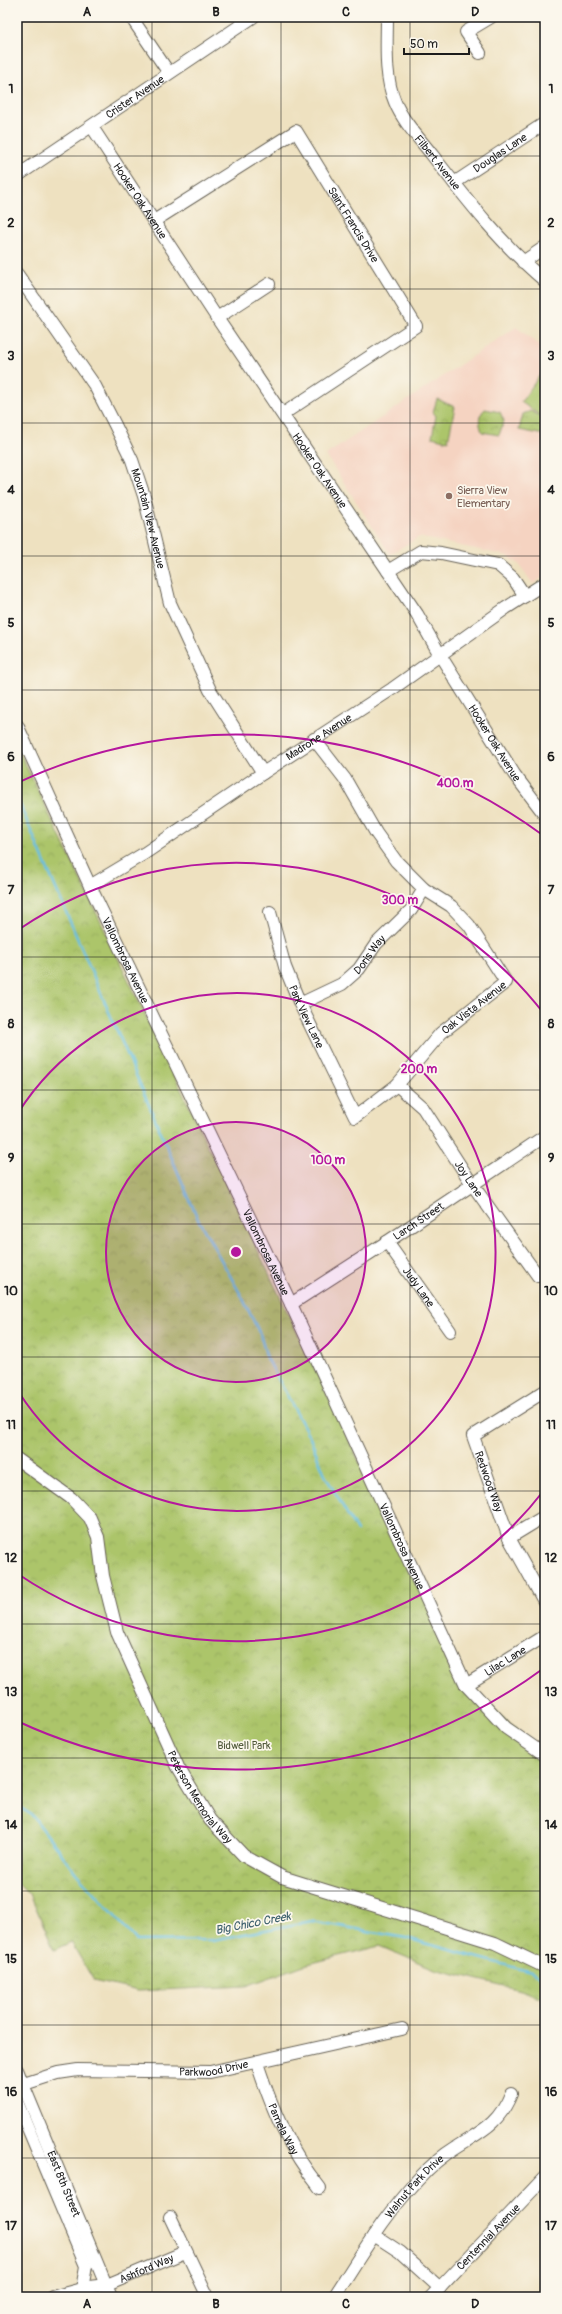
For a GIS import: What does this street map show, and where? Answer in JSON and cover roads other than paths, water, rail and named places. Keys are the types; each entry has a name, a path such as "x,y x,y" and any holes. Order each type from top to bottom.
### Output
{"street":[{"path":"131,17 170,73"},
{"name":"Crister Avenue","path":"17,176 92,127 253,17"},
{"name":"Filbert Avenue","path":"387,17 389,72 395,102 408,123 454,183 522,262 545,281"},
{"path":"480,54 466,32 491,17"},
{"name":"Douglas Lane","path":"454,183 545,123"},
{"name":"Hooker Oak Avenue","path":"92,127 217,318 417,614 440,655 514,774 545,815"},
{"name":"Saint Francis Drive","path":"154,221 296,131 416,326 283,414"},
{"path":"522,262 545,247"},
{"name":"Mountain View Avenue","path":"17,274 95,386 116,424 132,460 144,496 170,603 210,690 262,773"},
{"path":"217,318 269,284"},
{"path":"388,572 421,551 441,553 498,565 513,578 525,596"},
{"name":"Madrone Avenue","path":"90,886 145,853 545,583"},
{"name":"Vallombrosa Avenue","path":"17,725 90,886 290,1304 466,1685 506,1728 545,1755"},
{"name":"Oak Vista Avenue","path":"314,739 345,779 376,833 396,861 424,889 450,906 469,925 506,982 442,1033 397,1085 355,1117"},
{"name":"Doris Way","path":"300,1004 342,984 359,969 376,944 410,910 424,889"},
{"name":"Park View Lane","path":"270,912 285,967 300,1004 355,1117"},
{"name":"Joy Lane","path":"397,1085 423,1108 472,1184 538,1276"},
{"name":"Larch Street","path":"290,1304 387,1242 545,1136"},
{"name":"Judy Lane","path":"387,1242 450,1331"},
{"name":"Redwood Way","path":"545,1391 473,1436 509,1538 545,1603"},
{"name":"Peterson Memorial Way","path":"17,1459 71,1498 90,1518 98,1537 103,1576 118,1632 178,1767 210,1820 244,1856 282,1877 496,1943 545,1967"},
{"path":"509,1538 545,1516"},
{"name":"Lilac Lane","path":"466,1685 545,1636"},
{"name":"Parkwood Drive","path":"24,2084 58,2073 78,2070 101,2069 202,2073 257,2063 402,2029"},
{"name":"Pamela Way","path":"257,2063 282,2132 301,2164 320,2188"},
{"name":"East 8th Street","path":"17,2070 109,2291"},
{"name":"Walnut Park Drive","path":"334,2297 374,2235 407,2191 445,2154 493,2124 504,2110 512,2094"},
{"path":"17,2102 86,2266 82,2289"},
{"name":"Centennial Avenue","path":"431,2297 545,2177"},
{"path":"170,2217 185,2252 208,2297"},
{"path":"374,2235 400,2252 440,2288"},
{"name":"Ashford Way","path":"52,2297 82,2289 109,2291 185,2252"}],"waterway":[{"path":"17,798 198,1219 241,1295 260,1334 267,1358 310,1438 326,1477 357,1531"},
{"name":"Big Chico Creek","path":"17,1806 32,1815 76,1873 137,1941 213,1940 312,1921 406,1938 531,1972 545,1980"}],"place":[{"name":"Sierra View Elementary","path":"449,496"}],"park label":[{"name":"Bidwell Park","path":"244,1745"}]}
